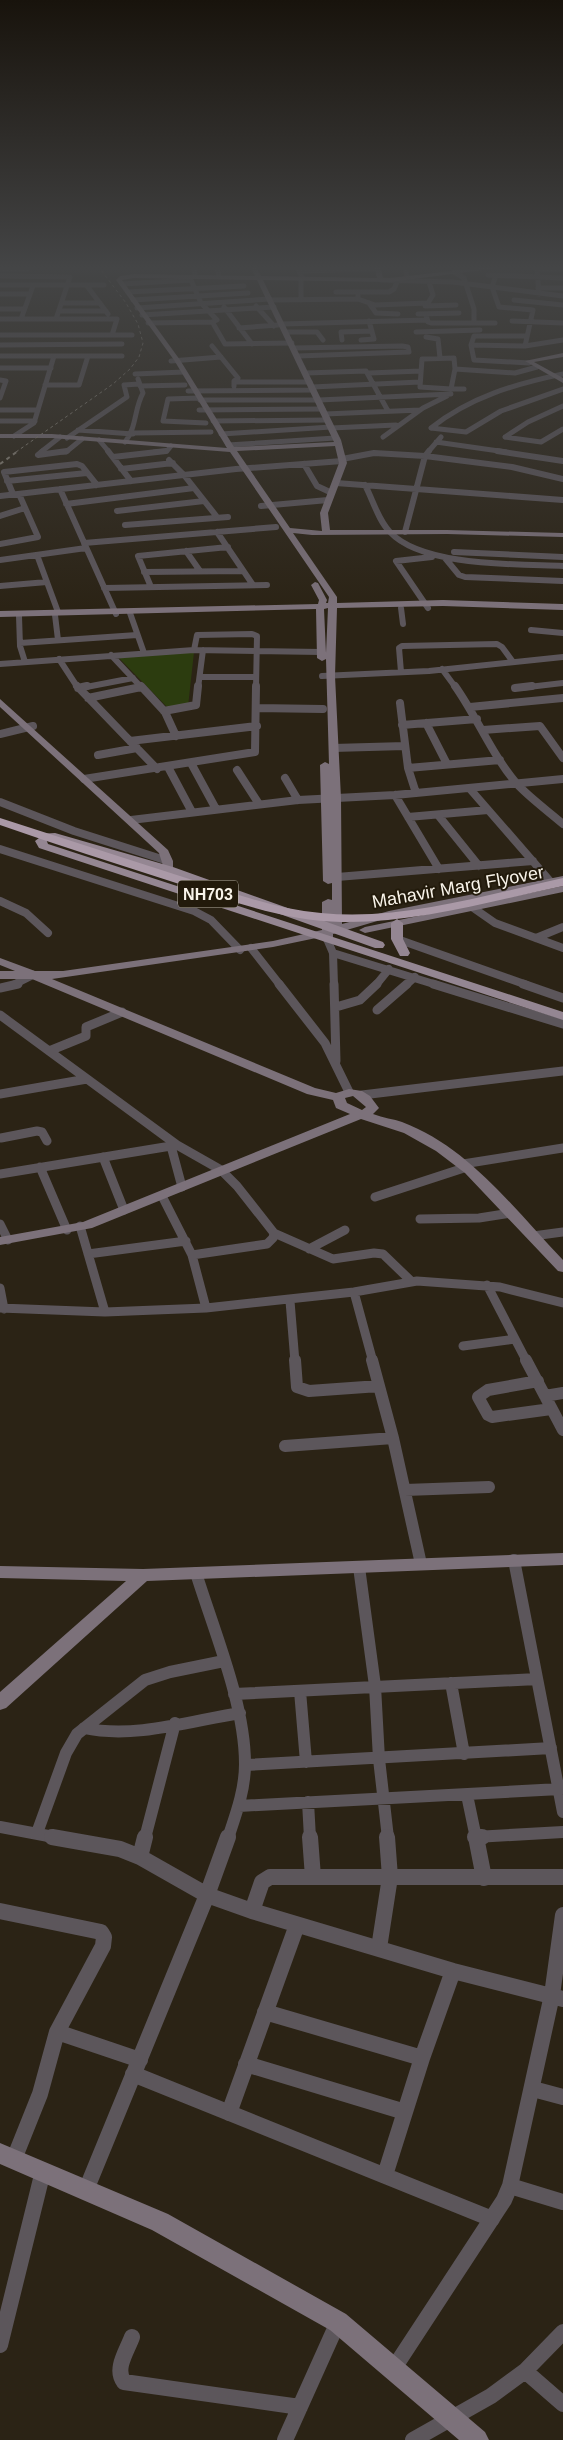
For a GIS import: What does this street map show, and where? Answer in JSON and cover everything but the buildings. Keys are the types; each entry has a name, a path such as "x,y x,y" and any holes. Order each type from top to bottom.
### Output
{"highway":[{"name":"NH703","path":"0,821 42,838"},
{"name":"NH703","path":"0,827 42,838"},
{"name":"Mahavir Marg Flyover","path":"42,838 236,902 310,919 368,921 406,917 563,887"},
{"name":"Mahavir Marg Flyover","path":"56,844 263,906 290,912 330,917 361,918 402,914 559,881"}],"main road":[{"path":"563,1006 404,953 330,932 291,927 192,897 43,846 42,838 55,836 168,865 330,932 563,1016"},
{"path":"236,902 251,910 563,1011"},
{"path":"397,922 397,940 404,953"},
{"path":"287,941 291,936 291,927"}],"street":[{"path":"0,380 6,380 1,389 0,398"},
{"path":"14,436 30,427 35,421 47,380"},
{"path":"45,385 79,385 81,380"},
{"path":"82,439 66,452 38,455 127,397 124,385 143,380"},
{"path":"185,380 209,422 211,432 228,448"},
{"path":"309,380 337,441 342,460 324,519 326,533"},
{"path":"372,380 388,411"},
{"path":"383,437 396,425 452,389 453,380"},
{"path":"541,380 495,393 455,412 431,428 466,432 501,411 563,389"},
{"path":"138,381 193,394 246,400 319,400 381,397 471,386"},
{"path":"125,442 133,434 137,403 143,393 138,381"},
{"path":"234,382 312,386 398,387"},
{"path":"234,382 235,391"},
{"path":"374,386 420,382 421,387 452,389"},
{"path":"312,386 193,394 168,399 163,422 209,422 420,410"},
{"path":"246,400 246,410"},
{"path":"563,406 528,422 505,437 541,442 563,429"},
{"path":"0,410 38,410"},
{"path":"203,410 325,414"},
{"path":"0,421 35,421"},
{"path":"209,422 221,434 240,468 265,505 289,534 333,597 327,607 322,652 333,748 336,798 337,877 330,932"},
{"path":"221,434 396,425"},
{"path":"78,430 133,434 211,432"},
{"path":"405,532 425,456 446,431"},
{"path":"0,436 228,448 337,441"},
{"path":"99,440 131,481"},
{"path":"499,465 524,440"},
{"path":"436,442 563,461"},
{"path":"113,457 162,452 171,446"},
{"path":"0,496 240,468 342,460 374,453 425,456 499,465 563,479"},
{"path":"121,469 171,462 184,475 217,518"},
{"path":"0,544 38,537 25,508 3,473 72,464 82,466 97,485"},
{"path":"304,464 317,486 330,496"},
{"path":"7,481 87,473"},
{"path":"336,483 563,500"},
{"path":"365,485 390,532 404,544 425,553 445,558 563,566"},
{"path":"66,504 194,488"},
{"path":"60,489 115,612"},
{"path":"458,499 469,499 472,493"},
{"path":"265,505 330,496"},
{"path":"111,498 132,539"},
{"path":"117,511 204,501"},
{"path":"265,505 276,527 327,607 326,676 323,709 330,932 336,1007 336,1066"},
{"path":"0,516 25,508"},
{"path":"125,525 228,516"},
{"path":"0,560 132,539 276,527"},
{"path":"218,532 253,585"},
{"path":"289,534 390,532 563,534"},
{"path":"151,587 138,556 228,547"},
{"path":"186,551 200,571"},
{"path":"425,553 563,557"},
{"path":"37,555 57,613 58,640"},
{"path":"426,606 396,561 437,556"},
{"path":"445,558 459,575 465,577 563,581"},
{"path":"144,572 243,571"},
{"path":"0,586 47,582"},
{"path":"104,588 267,585"},
{"path":"0,615 496,604 563,607"},
{"path":"115,612 327,607 401,608 426,606 563,612"},
{"path":"401,608 403,624"},
{"path":"0,615 19,616 57,613"},
{"path":"130,613 144,653"},
{"path":"19,616 20,643 25,662"},
{"path":"531,630 563,633"},
{"path":"20,643 137,634"},
{"path":"87,779 191,764 255,752 257,726 257,636 252,634 197,635 194,637 194,650"},
{"path":"401,672 399,648 402,646 497,644 502,647 513,662"},
{"path":"0,664 194,650 322,652"},
{"path":"164,711 196,705 203,650"},
{"path":"111,655 164,711 176,736"},
{"path":"326,676 442,670 563,657"},
{"path":"59,659 78,688 157,769"},
{"path":"442,670 470,707 500,760 517,784 563,824"},
{"path":"200,677 256,678"},
{"path":"78,688 133,678"},
{"path":"515,688 563,683"},
{"path":"88,698 141,687"},
{"path":"0,694 30,727"},
{"path":"470,707 563,698"},
{"path":"0,702 87,779 116,810 129,818 164,852 168,865"},
{"path":"400,704 408,768 416,793"},
{"path":"256,708 323,709"},
{"path":"402,725 477,719"},
{"path":"426,723 447,764"},
{"path":"130,741 257,726"},
{"path":"482,730 540,726 563,758"},
{"path":"0,734 30,727"},
{"path":"333,748 405,746"},
{"path":"98,755 137,748"},
{"path":"408,768 500,760"},
{"path":"191,764 216,809"},
{"path":"168,767 192,812"},
{"path":"238,770 259,804"},
{"path":"285,778 298,800"},
{"path":"129,818 298,800 395,795 563,779"},
{"path":"470,788 533,862 559,881"},
{"path":"395,795 440,869"},
{"path":"0,802 168,865"},
{"path":"408,818 488,810"},
{"path":"438,814 479,866"},
{"path":"0,848 194,911 211,920 249,950 325,1043 348,1099 367,1111 441,1148 465,1166 563,1268"},
{"path":"337,877 533,862"},
{"path":"0,975 70,980 249,950 330,932 390,914 559,881"},
{"path":"249,950 330,932 397,922 563,887"},
{"path":"0,901 26,913 48,933"},
{"path":"472,907 495,923 563,948"},
{"path":"536,938 563,927"},
{"path":"397,940 563,998"},
{"path":"333,953 563,1024"},
{"path":"0,961 34,978 311,1090 314,1095 348,1099 563,1071"},
{"path":"336,1007 359,1003 389,970"},
{"path":"377,1010 415,977"},
{"path":"0,980 34,978"},
{"path":"0,988 34,978"},
{"path":"49,1052 86,1036 86,1027 122,1012"},
{"path":"0,1015 174,1145 221,1170 237,1186 274,1233 333,1259 374,1253 383,1254 411,1281"},
{"path":"0,1094 86,1079"},
{"path":"348,1099 367,1111"},
{"path":"326,1126 348,1099"},
{"path":"0,1224 4,1241 74,1228 162,1196 326,1126 367,1111"},
{"path":"0,1135 40,1132 47,1141"},
{"path":"0,1174 174,1145"},
{"path":"174,1145 182,1187"},
{"path":"375,1197 465,1166 563,1148"},
{"path":"103,1157 124,1210"},
{"path":"40,1167 88,1254 105,1312"},
{"path":"162,1196 192,1255 206,1308"},
{"path":"420,1219 479,1218 511,1213"},
{"path":"310,1249 345,1230"},
{"path":"533,1236 563,1232"},
{"path":"192,1255 267,1244 273,1238 274,1233"},
{"path":"88,1254 186,1241"},
{"path":"0,1288 2,1309 105,1312 206,1308 290,1300 354,1292 411,1281 487,1285 519,1291 563,1303"},
{"path":"487,1285 563,1430"},
{"path":"354,1292 393,1438 422,1564"},
{"path":"290,1300 297,1387 309,1391 379,1386"},
{"path":"463,1346 515,1339"},
{"path":"538,1381 488,1390 478,1397 488,1415 492,1417 551,1409"},
{"path":"545,1396 563,1393"},
{"path":"285,1446 393,1438"},
{"path":"405,1490 489,1487"},
{"path":"0,1572 143,1575 563,1559"},
{"path":"514,1560 563,1811"},
{"path":"359,1567 375,1686 379,1759 390,1877 379,1948"},
{"path":"86,2190 207,1896 239,1806 245,1765 240,1713 196,1573"},
{"path":"0,1703 143,1575"},
{"path":"36,1833 69,1748 77,1734 145,1680 170,1672 224,1661"},
{"path":"234,1694 537,1679"},
{"path":"451,1683 464,1754"},
{"path":"300,1691 306,1762"},
{"path":"84,1728 92,1732 116,1732 240,1713"},
{"path":"140,1857 175,1723"},
{"path":"245,1765 551,1748"},
{"path":"239,1806 560,1789"},
{"path":"467,1795 484,1878"},
{"path":"308,1802 313,1877"},
{"path":"0,1827 103,1845 140,1857 207,1896 453,1971 558,1997"},
{"path":"475,1837 563,1832"},
{"path":"252,1911 262,1882 265,1879 279,1876 563,1877"},
{"path":"0,1911 96,1929 104,1934 105,1937 103,1946 57,2032 40,2094 7,2156 160,2222 338,2322 477,2440"},
{"path":"394,2368 492,2219 510,2186 533,2089 558,1997 563,1915"},
{"path":"229,2113 297,1925"},
{"path":"385,2176 422,2058 453,1971"},
{"path":"265,2012 422,2058"},
{"path":"57,2032 136,2067 229,2113 492,2219"},
{"path":"246,2064 405,2112"},
{"path":"533,2089 563,2097"},
{"path":"0,2345 43,2171"},
{"path":"510,2186 563,2202"},
{"path":"285,2440 338,2322"},
{"path":"132,2337 119,2370 119,2376 124,2382 300,2407"},
{"path":"413,2440 491,2396 525,2371 561,2337"},
{"path":"525,2371 563,2404"}],"green space":[{"path":"194,652 188,707 169,709 118,657"}],"railway":[{"path":"16,452 118,380"},
{"path":"0,464 18,451"}]}
